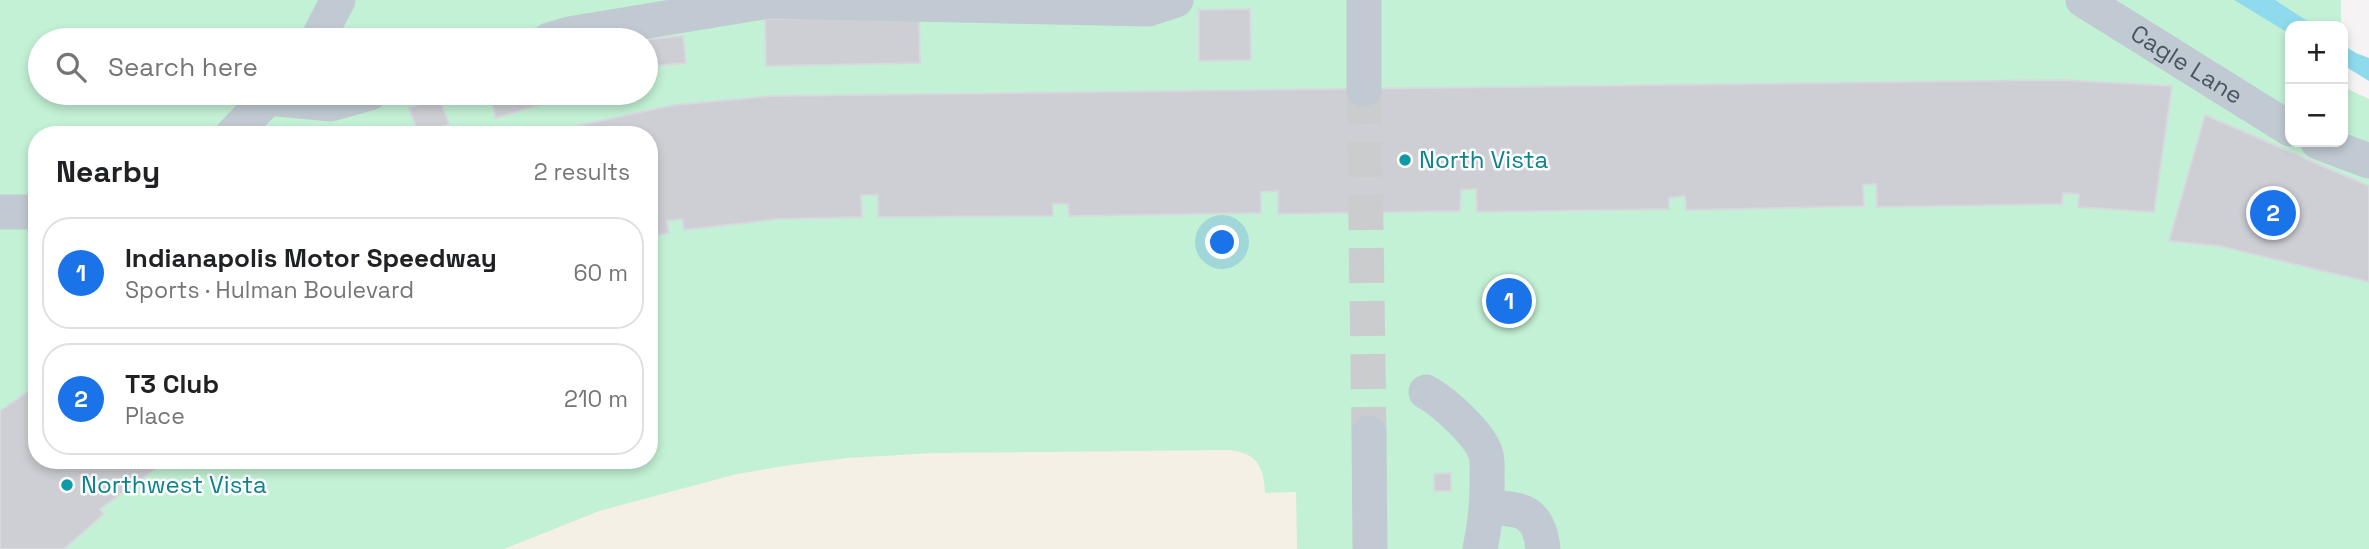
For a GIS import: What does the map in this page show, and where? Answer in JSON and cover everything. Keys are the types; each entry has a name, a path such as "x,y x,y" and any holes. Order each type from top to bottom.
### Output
{"street":[{"path":"323,28 338,0"},
{"path":"605,28 769,1 1148,9 1176,0"},
{"path":"1364,0 1364,89"},
{"name":"Cagle Lane","path":"2082,0 2285,126"},
{"path":"241,126 260,105"},
{"path":"2331,147 2369,161"},
{"path":"0,212 28,212"},
{"path":"1426,392 1458,417 1473,433 1486,454 1488,508 1480,549"},
{"path":"1369,433 1370,549"},
{"path":"1488,508 1514,508 1527,513 1538,525 1543,549"}],"green space":[{"path":"0,0 2341,0 2341,21 2285,21 2285,147 2348,147 2348,89 2369,99 2369,549 0,549"}],"sand":[{"path":"1227,450 1245,453 1256,461 1263,474 1265,493 1296,492 1297,549 504,549 599,511 737,474 790,465 847,458 935,453"}],"water":[{"path":"2234,0 2275,0 2307,21 2285,21 2285,31"},
{"path":"2348,48 2369,58 2369,81 2348,68"}],"building":[{"path":"1250,9 1251,60 1199,61 1199,10"},
{"path":"919,16 920,63 766,66 765,19"},
{"path":"683,36 686,63 658,65 658,38"},
{"name":"North Vista","path":"2064,80 2172,86 2154,212 2078,207 2079,194 2063,193 2062,204 1877,207 1876,184 1863,185 1864,206 1686,210 1685,196 1669,198 1669,209 1477,212 1476,189 1461,190 1460,211 1278,214 1278,191 1261,192 1261,213 1069,216 1068,204 1053,204 1053,216 878,217 878,195 861,195 862,217 778,219 684,230 682,219 667,221 669,233 658,235 658,126 578,126 674,105 771,96"},
{"path":"417,105 442,105 449,124 416,126 409,108"},
{"path":"492,105 538,105 496,118"},
{"path":"2205,115 2369,186 2369,282 2220,246 2169,241"},
{"name":"Northwest Vista","path":"28,391 28,469 156,469 100,509 104,514 64,549 0,549 0,411"},
{"path":"1451,473 1451,491 1434,491 1434,474"}],"tunnel":[{"path":"1364,89 1369,433"}],"place":[{"name":"North Vista","path":"1405,160"},
{"name":"T3 Club","path":"2273,213"},
{"name":"Indianapolis Motor Speedway","path":"1509,301"},
{"name":"Northwest Vista","path":"67,485"}]}
